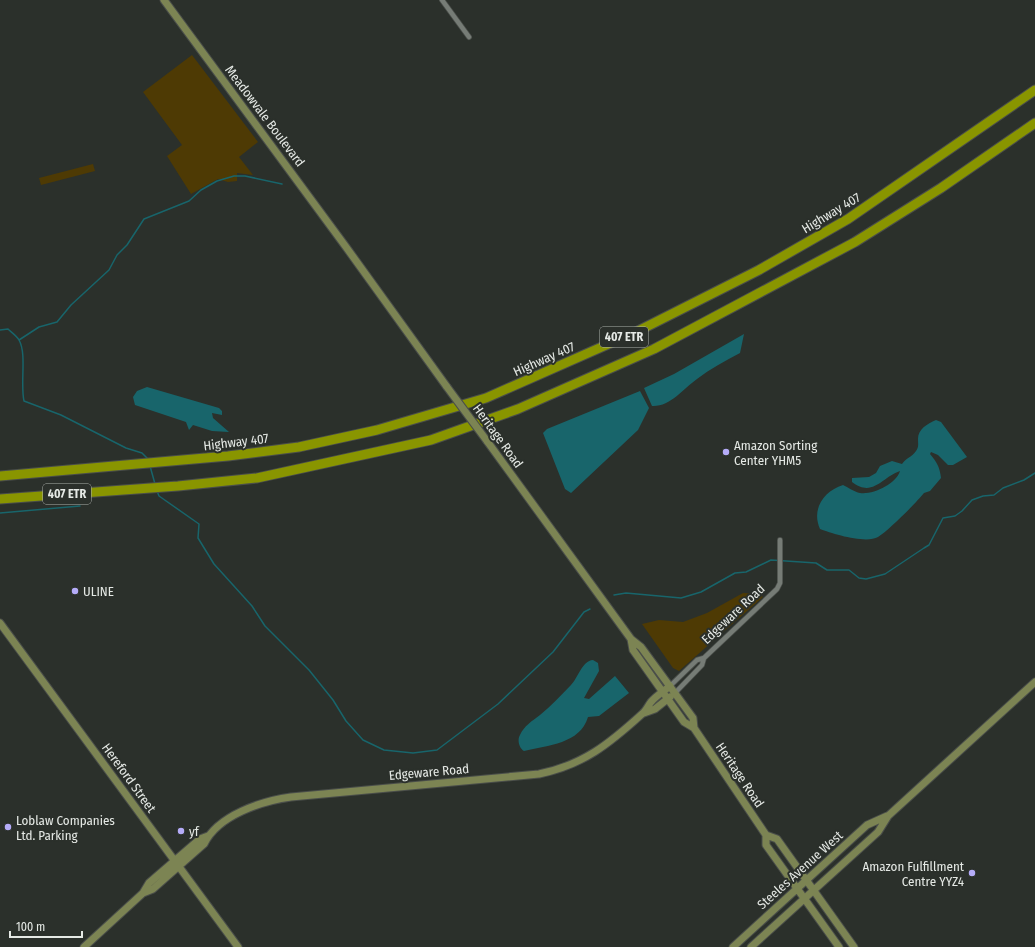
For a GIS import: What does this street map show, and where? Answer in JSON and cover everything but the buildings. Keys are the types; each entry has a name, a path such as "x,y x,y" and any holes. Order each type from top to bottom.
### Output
{"highway":[{"name":"Highway 407","path":"0,476 163,462 299,447 377,430 486,398 638,331 760,270 848,219 1035,90"},
{"name":"407 ETR","path":"0,499 178,486 257,478 431,440 518,409 654,349 855,242 941,188 1035,123"}],"main road":[{"name":"Meadowvale Boulevard","path":"164,0 346,247"},
{"name":"Heritage Road","path":"346,247 447,388 631,639 641,647 670,686 693,718 694,728"},
{"name":"Hereford Street","path":"0,623 238,947"},
{"name":"Heritage Road","path":"631,639 633,650 684,722 694,728 766,835 766,846 839,947"},
{"name":"Steeles Avenue West","path":"750,947 878,832 888,816 1035,682"},
{"name":"Edgeware Road","path":"84,947 143,893 153,889 177,864 204,844 208,836 223,823 245,810 267,800 305,795 539,774 559,770 580,762 600,750 644,713 651,702 670,686"},
{"name":"Edgeware Road","path":"644,713 655,709 675,693"},
{"name":"Steeles Avenue West","path":"733,947 867,825 888,816"},
{"name":"Heritage Road","path":"766,835 777,839 854,947"}],"street":[{"path":"442,0 469,37"},
{"name":"Edgeware Road","path":"670,686 697,660 704,658 777,589 780,583 780,540"},
{"name":"Edgeware Road","path":"675,693 702,665 704,658"}],"shaded area":[{"path":"192,55 258,142 239,157 253,175 237,173 237,181 228,182 218,179 191,194 167,156 182,145 143,92"},
{"path":"93,164 95,171 41,185 39,178"},
{"path":"743,593 760,594 763,597 679,671 673,668 642,624 659,620 683,622 707,613"}],"water":[{"path":"744,334 740,353 702,375 670,401 659,406 652,406 644,388 674,374"},
{"path":"147,387 219,408 222,411 222,415 212,413 213,418 229,432 212,431 193,425 189,430 186,422 135,405 133,397 137,391"},
{"path":"640,391 649,408 638,430 571,493 565,489 543,433 547,429"},
{"path":"936,420 941,422 967,457 953,465 948,465 938,455 931,452 930,454 938,465 941,478 930,491 924,493 902,516 878,537 873,539 858,539 841,536 820,529 817,515 818,508 825,496 843,485 853,491 865,493 883,488 889,484 898,476 900,471 877,485 866,488 852,482 852,478 869,477 876,473 880,466 892,461 902,464 917,450 918,435 921,430 926,425"},
{"path":"593,660 598,663 599,671 584,698 589,699 615,676 629,693 599,716 588,717 584,726 571,738 553,745 524,751 520,746 519,737 524,729 574,682 586,663"}],"waterway":[{"path":"19,340 39,327 57,322 71,305 109,270 117,255 127,245 144,219 189,201 201,190 217,181 234,176 245,176 282,184"},
{"path":"0,330 8,329 18,339 21,346 23,353 24,401 61,415 126,448 142,453 149,460"},
{"path":"150,466 155,484"},
{"path":"614,595 626,593 681,598 701,592 735,573 746,572 771,560 816,563 827,570 849,570 859,578 866,579 885,574 929,545 943,518 955,516 972,500 983,496 994,495 1003,488 1024,480 1035,473"},
{"path":"157,491 159,496 199,524 198,538 214,564 252,606 265,626 309,670 333,700 346,721 363,740 384,750 413,753 437,750 498,704 553,652 584,612 590,609"},
{"path":"0,513 80,506"}],"place":[{"name":"Amazon Sorting Center YHM5","path":"726,452"},
{"name":"ULINE","path":"75,591"},
{"name":"Loblaw Companies Ltd. Parking","path":"8,827"},
{"name":"yf","path":"181,831"},
{"name":"Amazon Fulfillment Centre YYZ4","path":"972,873"}]}
